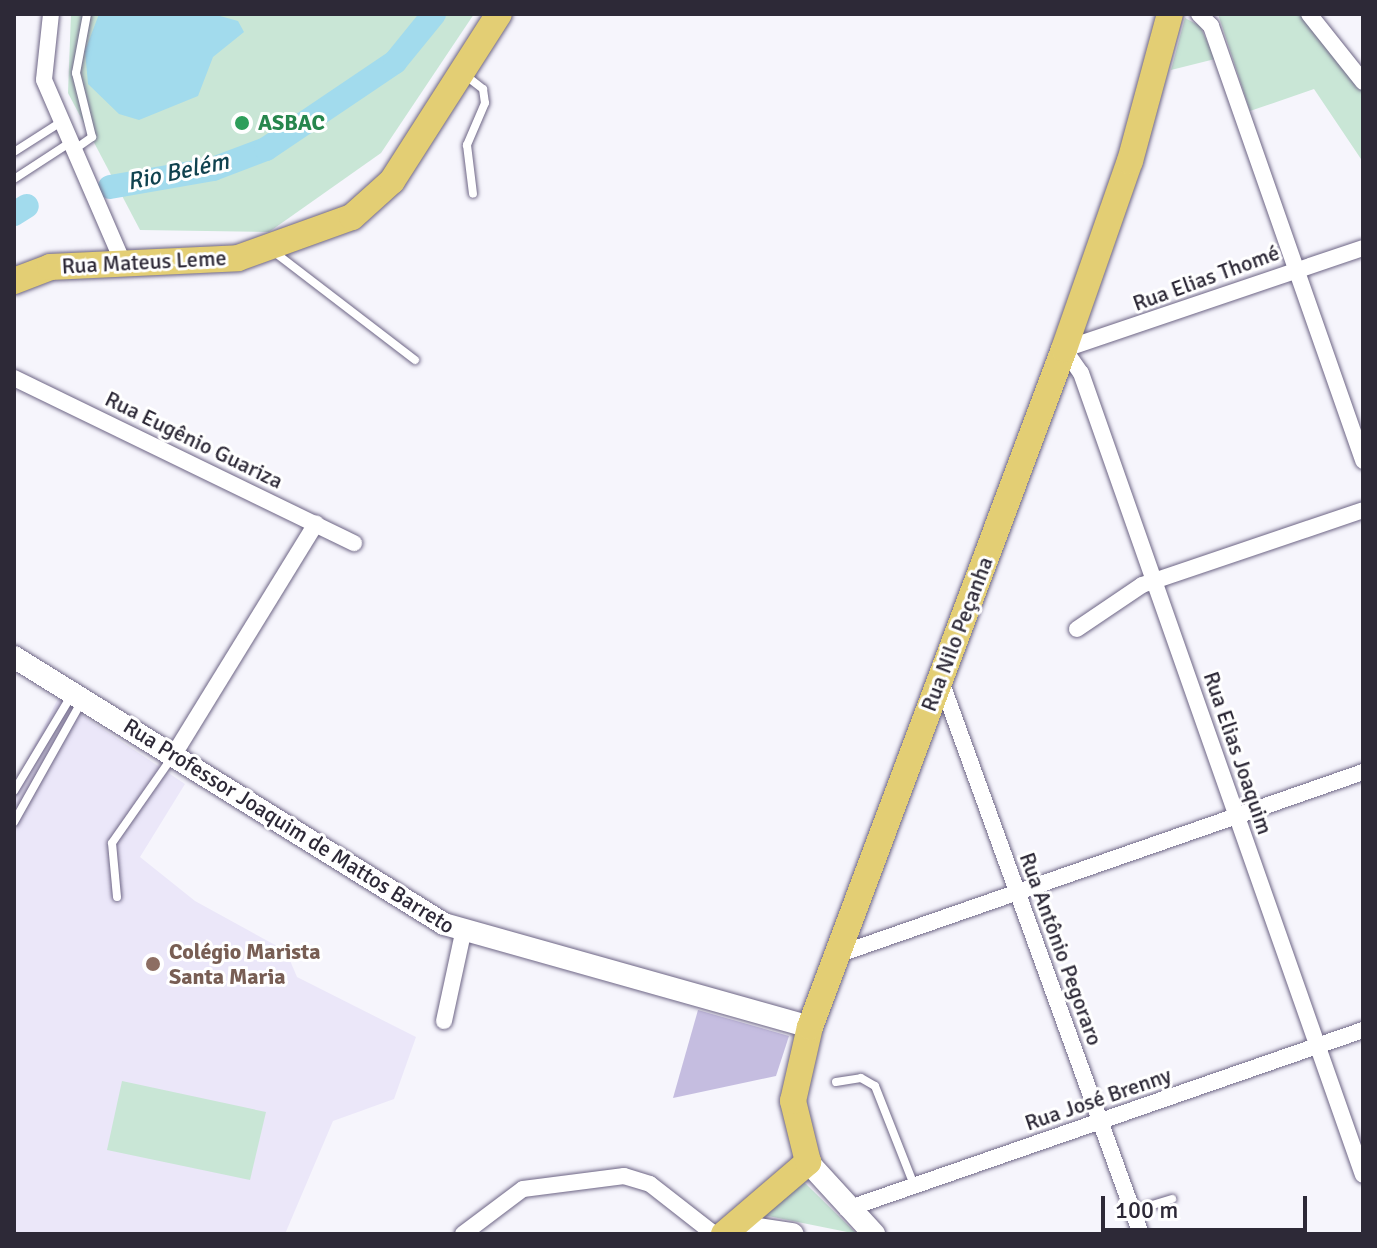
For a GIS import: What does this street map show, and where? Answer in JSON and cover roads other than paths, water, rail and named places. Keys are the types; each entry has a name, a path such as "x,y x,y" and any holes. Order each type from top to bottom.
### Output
{"main road":[{"name":"Rua Mateus Leme","path":"14,281 50,267 204,263 271,249 324,231 374,200 499,14"},
{"name":"Rua Nilo Peçanha","path":"874,1234 847,1209 808,1162 793,1101 810,1027 1064,349 1130,161 1170,14"},
{"name":"Rua Professor Joaquim de Mattos Barreto","path":"14,657 463,933 810,1027"},
{"path":"726,1234 808,1162"},
{"path":"726,1234 744,1227 792,1234"}],"street":[{"path":"51,14 44,80 125,267"},
{"path":"1199,14 1211,26 1363,461"},
{"path":"1309,14 1363,82"},
{"name":"Rua Elias Thomé","path":"1064,349 1363,248"},
{"name":"Rua Elias Joaquim","path":"1064,349 1081,373 1363,1175"},
{"name":"Rua Eugênio Guariza","path":"14,378 354,543"},
{"path":"1077,629 1136,588 1363,510"},
{"path":"173,756 316,524"},
{"name":"Rua Antônio Pegoraro","path":"940,679 1141,1234"},
{"path":"837,955 1363,772"},
{"path":"444,1021 463,933"},
{"name":"Rua José Brenny","path":"847,1209 1363,1030"},
{"path":"463,1234 523,1189 624,1176 650,1184 714,1234"}],"lane":[{"path":"14,179 92,137 76,73 87,14"},
{"path":"462,72 483,89 485,103 467,145 473,194"},
{"path":"14,152 61,122"},
{"path":"271,249 415,360"},
{"path":"14,791 78,696"},
{"path":"14,822 78,696"},
{"path":"117,897 112,843 173,756"},
{"path":"836,1082 861,1078 875,1086 914,1186"},
{"path":"1133,1211 1172,1199"}],"water":[{"path":"99,14 213,14 238,21 244,32 213,57 198,96 139,120 119,114 88,84 85,51"}],"waterway":[{"name":"Rio Belém","path":"110,187 213,169 266,149 395,62 434,14"},
{"name":"Rio Belém","path":"14,214 27,206"}],"place":[{"name":"ASBAC","path":"242,123"},
{"name":"Colégio Marista Santa Maria","path":"153,964"}]}
